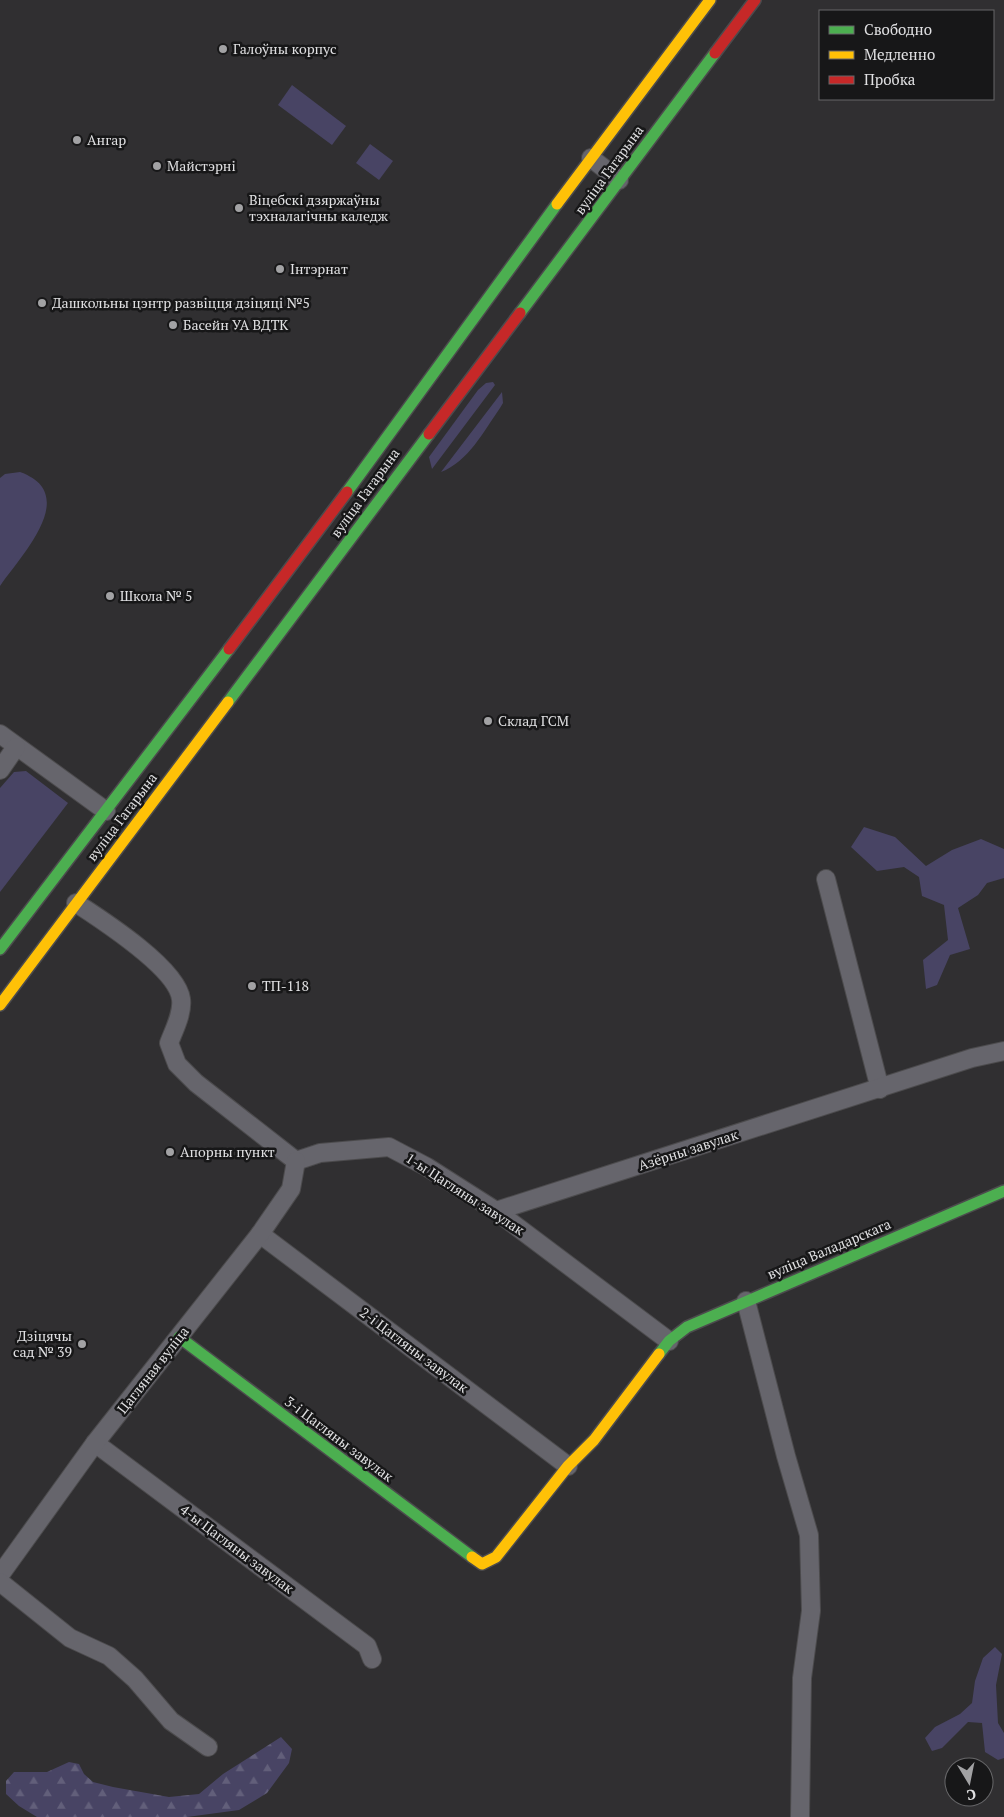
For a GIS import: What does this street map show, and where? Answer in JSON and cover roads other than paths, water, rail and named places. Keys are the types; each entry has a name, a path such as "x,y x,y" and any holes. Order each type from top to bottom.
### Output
{"main road":[{"name":"вуліца Гагарына","path":"0,949 325,522 590,158 710,0"},
{"name":"вуліца Гагарына","path":"0,1005 754,0"},
{"name":"вуліца Валадарскага","path":"482,1564 496,1557 568,1466 594,1440 669,1341 687,1327 1004,1191"},
{"name":"3-і Цагляны завулак","path":"179,1337 482,1564"}],"street":[{"path":"590,158 619,180"},
{"path":"202,684 227,703"},
{"path":"0,734 106,811"},
{"path":"0,770 16,747"},
{"path":"826,879 880,1089"},
{"path":"76,903 164,969 176,984 181,1000 177,1023 169,1043 177,1064 196,1083 296,1161"},
{"name":"Азёрны завулак","path":"496,1211 972,1058 1004,1052"},
{"name":"1-ы Цагляны завулак","path":"296,1161 320,1153 389,1147 496,1211 669,1341"},
{"name":"Цагляная вуліца","path":"0,1575 95,1444 260,1234 290,1189 296,1161"},
{"name":"2-і Цагляны завулак","path":"260,1234 568,1466"},
{"path":"746,1301 808,1536 811,1611 802,1678 800,1817"},
{"name":"4-ы Цагляны завулак","path":"95,1444 367,1646 372,1659"},
{"path":"0,1582 70,1638 109,1656 135,1679 171,1721 208,1747"}],"place":[{"name":"Галоўны корпус","path":"223,49"},
{"name":"Ангар","path":"77,140"},
{"name":"Майстэрні","path":"157,166"},
{"name":"Віцебскі дзяржаўны тэхналагічны каледж","path":"239,208"},
{"name":"Інтэрнат","path":"280,269"},
{"name":"Дашкольны цэнтр развіцця дзіцяці №5","path":"42,303"},
{"name":"Басейн УА ВДТК","path":"173,325"},
{"name":"Школа № 5","path":"110,596"},
{"name":"Склад ГСМ","path":"488,721"},
{"name":"ТП-118","path":"252,986"},
{"name":"Апорны пункт","path":"170,1152"},
{"name":"Дзіцячы сад № 39","path":"82,1344"}]}
